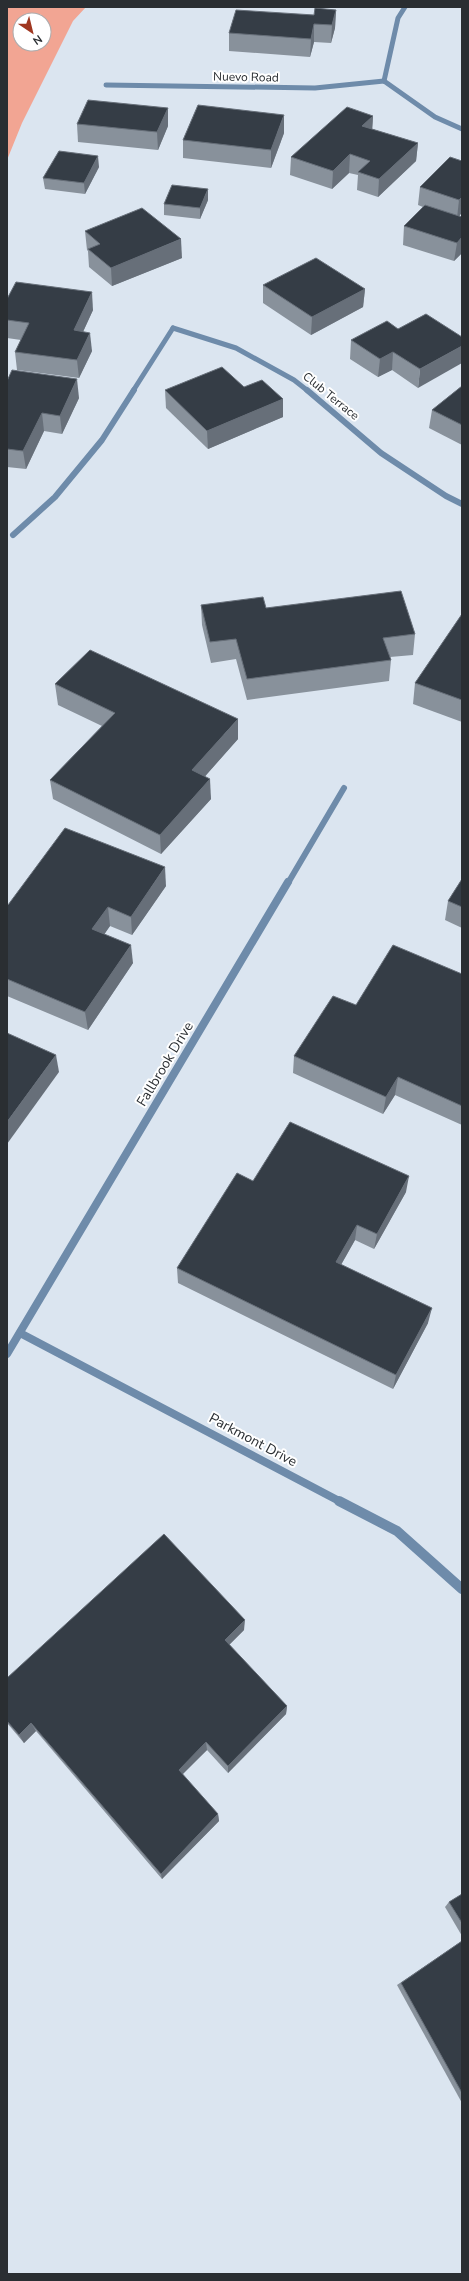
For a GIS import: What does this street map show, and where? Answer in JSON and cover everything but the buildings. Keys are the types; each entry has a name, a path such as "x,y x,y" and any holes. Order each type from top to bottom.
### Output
{"street":[{"path":"405,7 398,18 384,81 435,117 462,129"},
{"name":"Nuevo Road","path":"106,85 315,88 384,81"},
{"name":"Club Terrace","path":"13,535 55,497 102,440 173,328 236,348 294,380 334,411 381,453 446,496 462,504"},
{"name":"Fallbrook Drive","path":"7,1354 344,788"},
{"name":"Parkmont Drive","path":"20,1333 396,1530 462,1589"}],"shaded area":[{"path":"7,7 86,7 73,21 22,123 7,160"}]}
